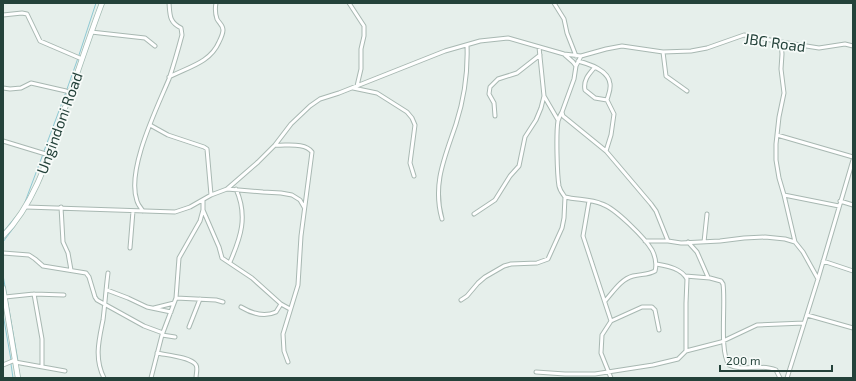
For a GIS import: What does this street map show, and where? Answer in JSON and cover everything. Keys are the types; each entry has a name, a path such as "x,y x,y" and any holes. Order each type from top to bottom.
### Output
{"main road":[{"name":"Ungindoni Road","path":"3,236 26,207 36,186 49,155 102,3"},
{"path":"3,288 18,378"}],"street":[{"path":"144,211 137,202 135,184 136,172 145,136 169,77 182,31 181,28 176,26 171,20 169,14 169,3"},
{"path":"169,77 181,70 201,63 208,58 218,45 223,30 215,12 216,3"},
{"path":"349,3 364,26 361,49 361,69 357,86"},
{"path":"554,3 564,18 567,33 576,56"},
{"path":"3,15 22,12 27,14 40,41 82,59"},
{"path":"91,32 145,38 155,46"},
{"name":"JBG Road","path":"227,188 275,146 291,124 310,106 320,99 353,88 425,59 480,41 508,38 576,56 622,46 663,52 691,51 707,48 744,35 819,48 844,44 853,46"},
{"path":"780,42 784,93 779,117 776,160 795,242 804,252 818,279"},
{"path":"442,219 437,191 443,161 456,123 463,94 468,58 467,45"},
{"path":"474,214 496,200 510,176 519,166 525,137 536,120 544,96 539,47"},
{"path":"663,52 666,76 687,91"},
{"path":"564,54 576,66"},
{"path":"495,116 494,103 489,94 490,87 498,79 516,73 540,55"},
{"path":"461,300 467,296 485,277 504,266 511,264 537,263 548,259 563,223 566,197 560,187 558,176 558,120 574,79 576,66 581,56"},
{"path":"578,61 595,67 609,80 610,85 607,100 614,114 611,134 606,151"},
{"path":"595,67 587,76 585,90 595,98 607,100"},
{"path":"3,88 15,89 31,84 37,84 70,93"},
{"path":"353,88 377,93 407,112 412,118 415,125 410,163 414,176"},
{"path":"544,96 558,120"},
{"path":"562,112 565,118 606,151 651,204 656,211 668,241"},
{"path":"150,125 168,135 207,149 211,195"},
{"path":"777,135 853,157"},
{"path":"3,141 49,155"},
{"path":"275,146 304,146 309,148 312,152 300,242 298,285 283,334 284,351 288,362"},
{"path":"787,378 853,160"},
{"path":"26,207 175,212 190,207 227,188 292,195 300,200 304,207"},
{"path":"230,262 237,247 242,229 243,216 240,199 236,189"},
{"path":"784,195 839,206"},
{"path":"566,197 601,203 611,208 622,216 651,249 656,264 655,271 628,278 619,284 605,301"},
{"path":"203,200 204,210 222,258 252,278 281,304 290,309"},
{"path":"589,201 583,236 592,258 598,285 611,321"},
{"path":"840,201 853,205"},
{"path":"61,207 62,242 68,253 71,270"},
{"path":"151,378 157,353 176,298 179,258 197,229 204,210"},
{"path":"130,248 133,211"},
{"path":"704,242 707,214"},
{"path":"645,241 704,242 775,237 795,242"},
{"path":"688,242 697,252 708,278"},
{"path":"3,253 28,255 43,266 86,273 89,277 95,297 105,305 144,326 175,337"},
{"path":"823,261 853,271"},
{"path":"656,264 682,272 688,282 686,303 686,352"},
{"path":"104,378 99,367 98,353 108,273"},
{"path":"685,276 721,281 723,287 726,357 729,365 739,368 755,366 771,368 776,370 780,378"},
{"path":"106,290 151,308 170,312"},
{"path":"34,294 42,338 42,366"},
{"path":"5,297 34,294 64,295"},
{"path":"176,298 200,298 223,302"},
{"path":"189,327 200,298"},
{"path":"151,308 174,304"},
{"path":"241,307 252,313 267,314 276,312 281,304"},
{"path":"611,378 600,353 602,335 611,321 642,307 652,307 656,310 659,330"},
{"path":"807,315 853,328"},
{"path":"536,372 583,375 609,373 664,363 678,359 686,352 725,340 757,325 804,323"},
{"path":"157,353 187,359 197,367 196,378"},
{"path":"3,365 15,361 65,370"}],"waterway":[{"path":"79,55 96,3"},
{"path":"67,89 78,58"},
{"path":"44,151 66,92"},
{"path":"25,202 43,154"},
{"path":"43,176 47,166"},
{"path":"3,232 17,215"},
{"path":"3,242 15,226"},
{"path":"3,275 18,361"},
{"path":"3,314 11,360"},
{"path":"11,364 13,378"},
{"path":"18,365 20,378"}]}
